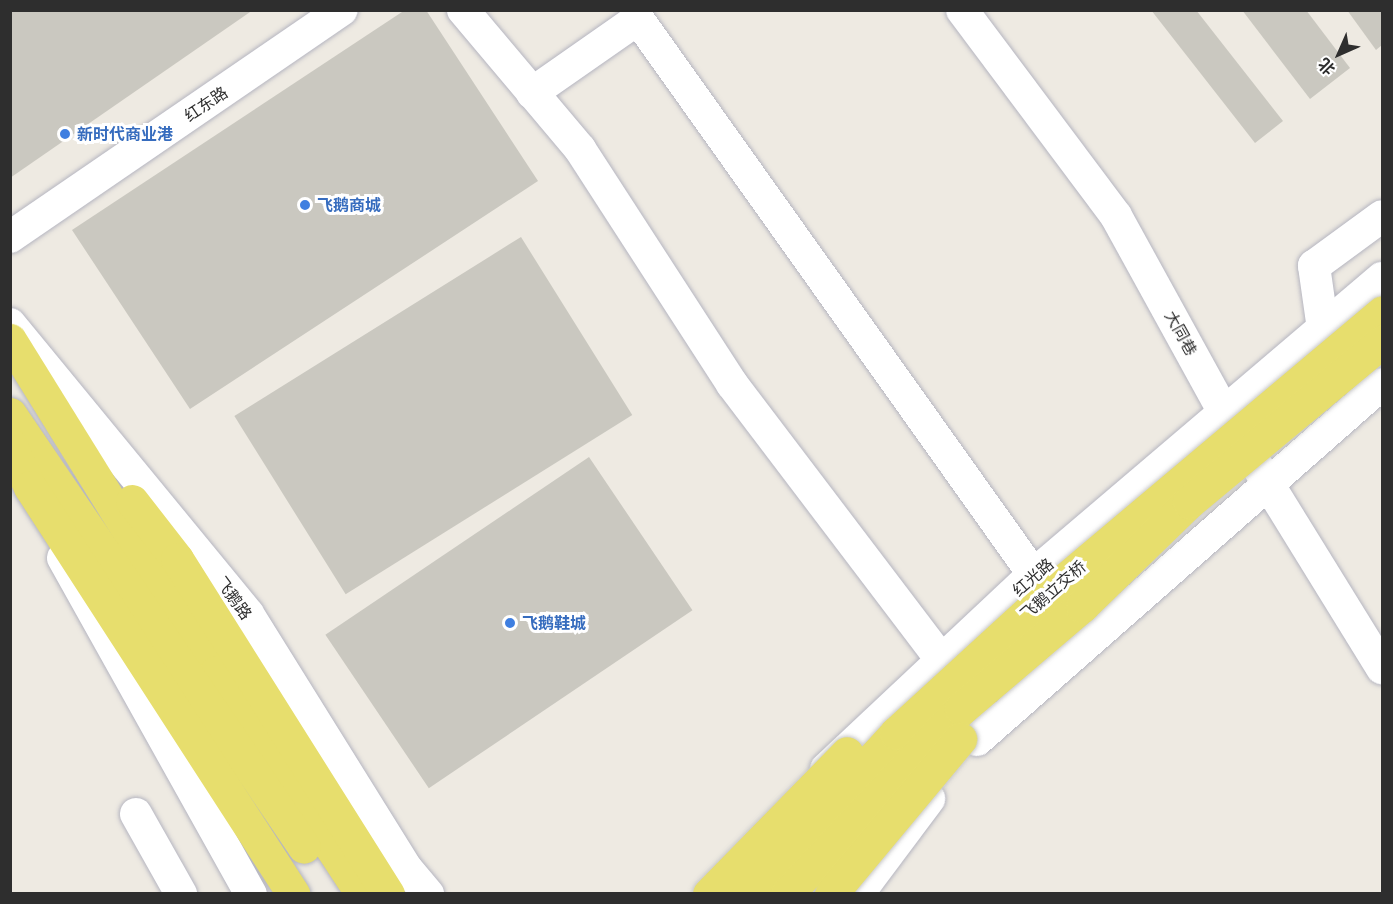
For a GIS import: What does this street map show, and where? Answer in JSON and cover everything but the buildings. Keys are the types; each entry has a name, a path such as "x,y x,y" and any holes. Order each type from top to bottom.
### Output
{"main road":[{"name":"飞鹅立交桥","path":"748,894 896,732 1042,583 1383,312"},
{"path":"14,339 177,559 388,894"},
{"path":"14,339 216,672 362,894"},
{"name":"飞鹅立交桥","path":"787,894 961,709 1082,606 1189,502 1383,342"},
{"path":"10,414 335,894"},
{"path":"10,444 20,491 121,623 293,894"},
{"path":"709,894 926,680 1042,583"},
{"path":"831,894 872,839 1082,606"}],"street":[{"name":"红东路","path":"10,237 342,10"},
{"path":"463,10 580,149 732,384 992,727"},
{"name":"大同巷","path":"962,10 1116,216 1225,414 1383,668"},
{"path":"532,93 638,20 1042,583 1083,644"},
{"path":"1323,329 1314,266 1383,216"},
{"name":"红光路","path":"700,894 757,834 942,661 1042,583 1225,414 1383,278"},
{"name":"飞鹅路","path":"14,339 248,614 407,869 428,894"},
{"path":"822,894 966,750 1083,644 1383,384"},
{"path":"20,491 251,894"},
{"path":"1344,607 1383,643"},
{"path":"858,894 966,750"},
{"path":"136,814 181,894"},
{"path":"757,834 810,894"}],"place":[{"name":"新时代商业港","path":"65,134"},
{"name":"飞鹅商城","path":"305,205"},
{"name":"飞鹅鞋城","path":"510,623"}]}
